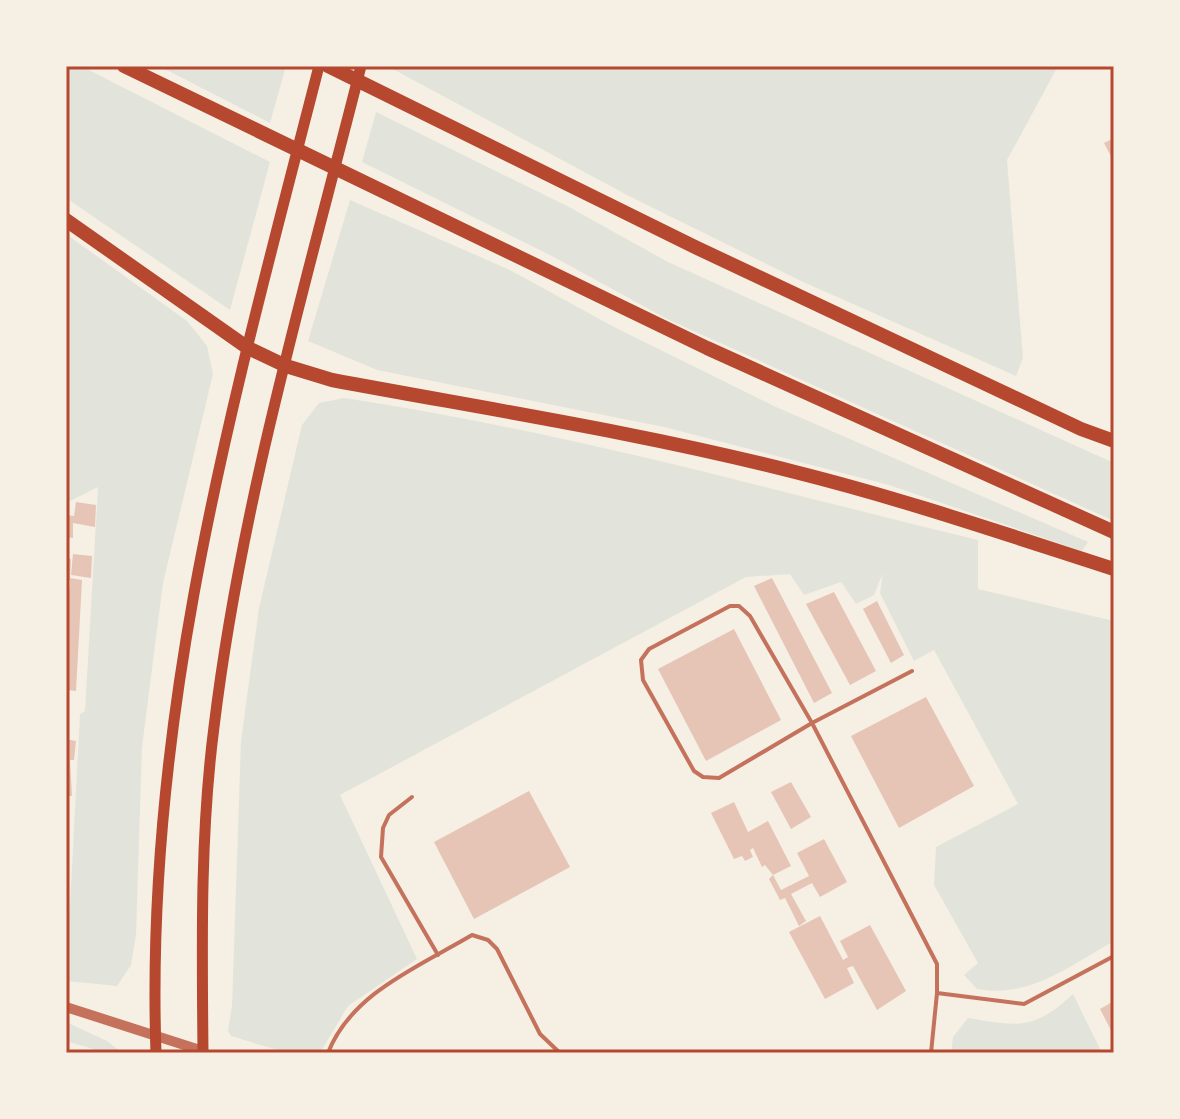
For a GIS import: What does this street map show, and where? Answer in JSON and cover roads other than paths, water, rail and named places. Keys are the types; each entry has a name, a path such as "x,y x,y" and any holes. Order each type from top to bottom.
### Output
{"highway":[{"path":"124,66 707,348 1114,532"},
{"path":"334,68 709,254 1081,429 1114,441"},
{"path":"66,220 248,348 286,366 332,380 693,448 795,471 904,501 1114,569"}],"main road":[{"path":"156,1053 161,848 177,683 201,545 319,66"},
{"path":"203,1052 202,890 213,728 235,589 293,335 361,66"}],"street":[{"path":"66,1007 203,1052"}],"lane":[{"path":"912,671 812,723 719,778 703,777 694,771 643,680 641,660 649,649 730,606 739,606 750,616 812,723 937,964 931,1053"},
{"path":"412,797 389,815 383,828 381,857 438,955"},
{"path":"328,1053 335,1033 348,1016 387,985 472,935 488,940 497,949 540,1034 560,1053"},
{"path":"937,993 1024,1004 1114,956"}]}
